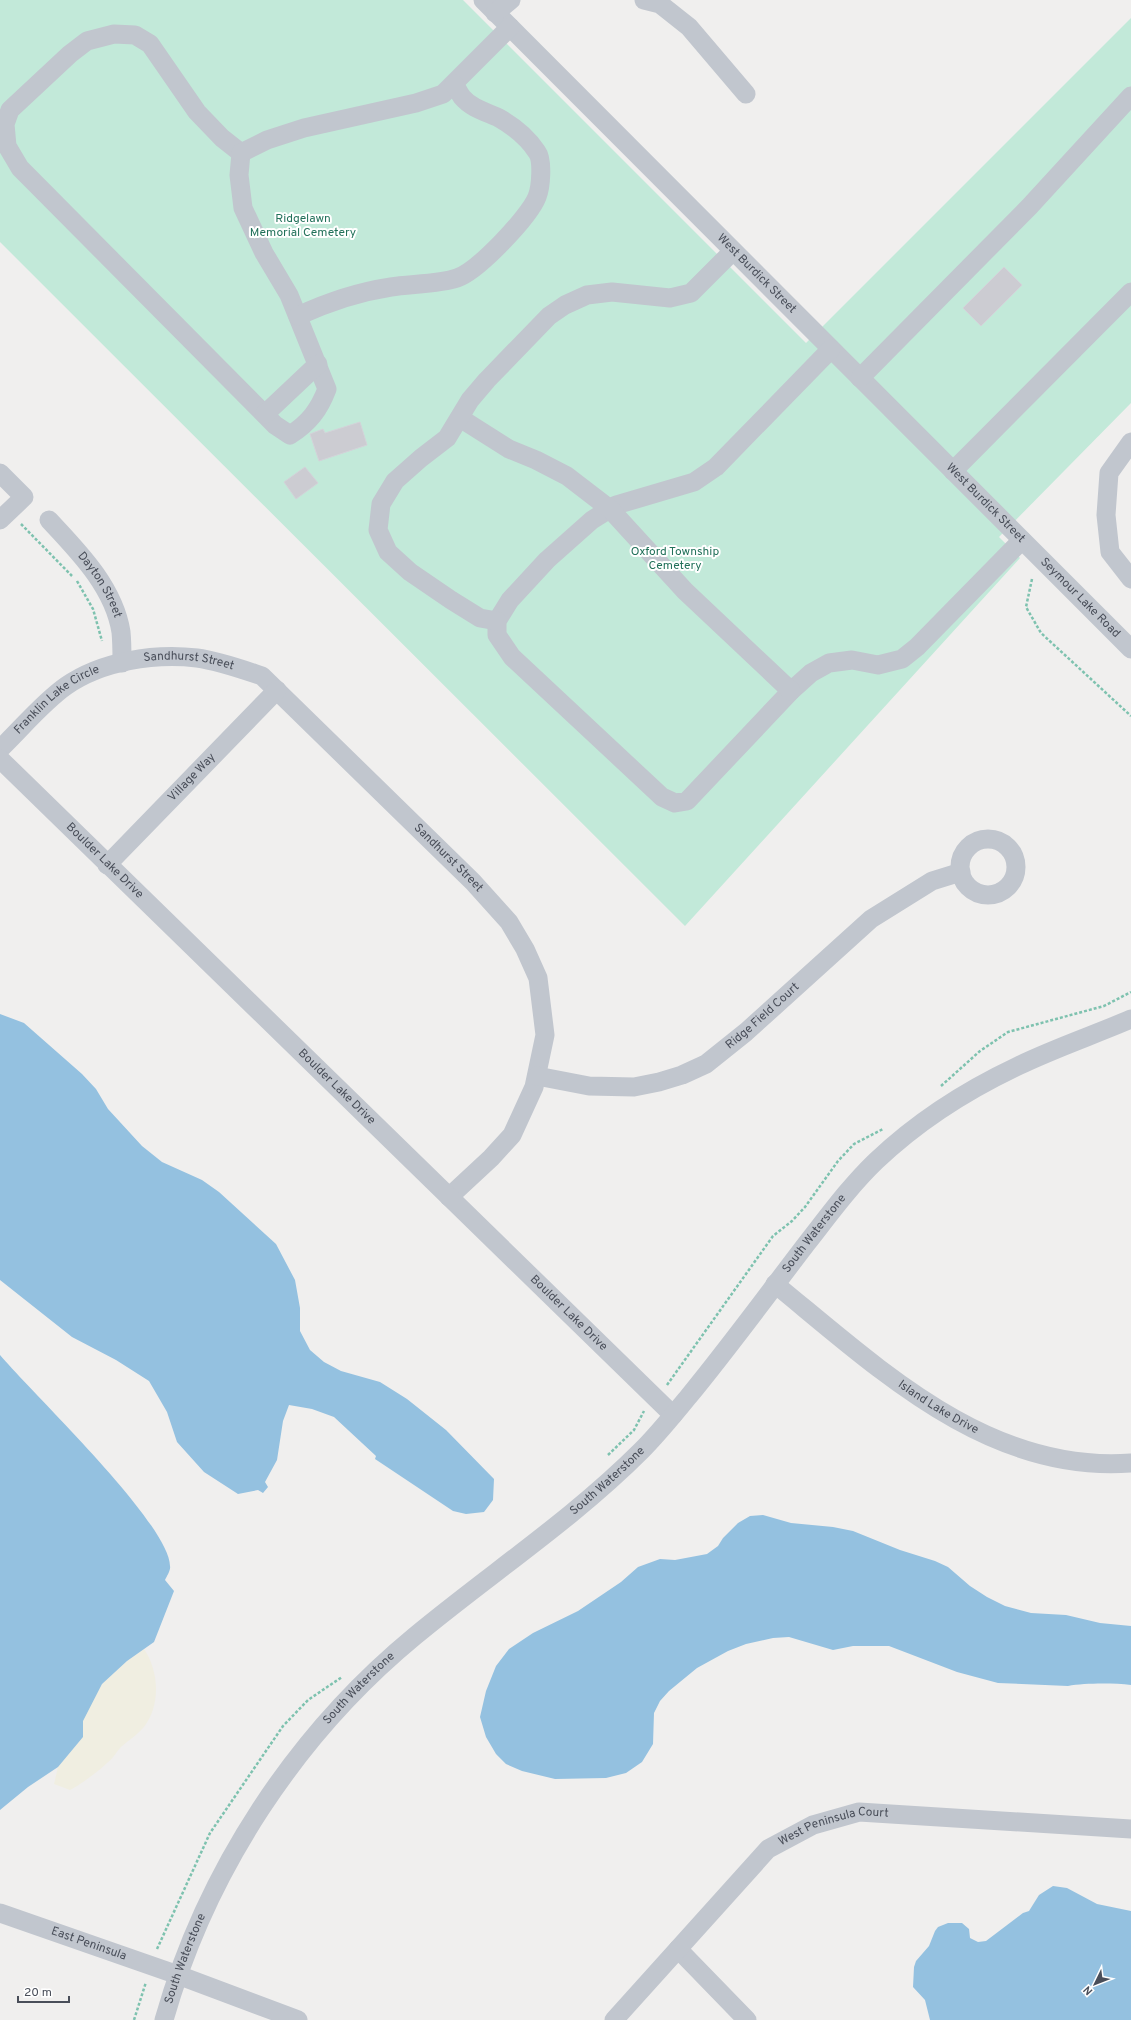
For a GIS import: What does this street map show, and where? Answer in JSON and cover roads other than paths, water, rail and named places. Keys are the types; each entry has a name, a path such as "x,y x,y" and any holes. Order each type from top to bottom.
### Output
{"street":[{"path":"489,6 511,0"},
{"path":"644,0 660,4 689,26 746,94"},
{"name":"West Burdick Street","path":"489,6 1026,543"},
{"path":"241,152 267,140 304,128 416,103 443,94 510,27"},
{"path":"114,34 135,35 150,44 196,112 222,138 241,152 239,175 243,208 264,254 289,295 328,389 319,408 300,428 290,435 275,425 20,168 7,146 3,117 60,61 87,41 114,34"},
{"path":"298,316 322,305 359,293 457,278 474,268 506,238 524,218 537,196 541,170 538,153 523,135 500,119 475,108 463,98 454,84"},
{"path":"860,378 1030,206 1131,96"},
{"path":"497,621 480,618 410,572 388,552 378,530 381,504 395,481 447,438 470,400 487,380 549,316 565,305 587,295 612,292 670,298 691,293 734,251"},
{"path":"953,471 1131,292"},
{"path":"832,349 716,467 694,482 616,505 592,520 547,560 510,600 497,621 498,635 512,657 662,797 675,803 687,801 791,691 811,673 829,663 852,660 878,665 902,659 917,647 1026,543"},
{"path":"265,414 318,364"},
{"path":"460,418 509,449 536,460 567,476 610,509 685,591 791,691"},
{"path":"1131,442 1109,473 1106,515 1110,552 1131,579"},
{"path":"0,473 24,497 4,516"},
{"name":"Dayton Street","path":"49,520 90,564 101,582 112,606 120,631 115,665"},
{"name":"Seymour Lake Road","path":"1026,543 1131,649"},
{"name":"Sandhurst Street","path":"115,665 152,658 197,658 233,666 262,676 473,882 509,922 525,949 538,978 545,1035 537,1076 534,1087 512,1135 491,1158 449,1197"},
{"name":"Franklin Lake Circle","path":"0,749 65,686 96,670 115,665"},
{"name":"Village Way","path":"107,865 277,690"},
{"name":"Boulder Lake Drive","path":"0,759 673,1416"},
{"name":"Ridge Field Court","path":"537,1076 589,1086 634,1087 659,1082 682,1075 706,1064 746,1032 871,919 932,881 961,872"},
{"name":"South Waterstone","path":"164,2020 178,1975 196,1930 244,1835 288,1770 340,1706 414,1636 569,1517 609,1483 647,1446 714,1365 837,1204 876,1162 910,1132 958,1098 1018,1066 1131,1020"},
{"name":"Island Lake Drive","path":"775,1284 895,1381 934,1407 992,1439 1018,1449 1066,1460 1094,1463 1131,1462"},
{"name":"West Peninsula Court","path":"614,2020 768,1849 812,1825 859,1812 1131,1829"},
{"name":"East Peninsula","path":"0,1913 178,1975"},
{"path":"678,1949 747,2020"},
{"path":"178,1975 298,2020"}],"water":[{"path":"0,1014 24,1023 82,1074 96,1089 108,1109 142,1146 162,1162 202,1180 219,1192 276,1244 295,1280 300,1308 300,1331 310,1350 324,1362 341,1371 380,1382 407,1399 446,1430 494,1479 493,1500 484,1512 466,1514 453,1511 375,1459 376,1456 334,1417 312,1409 289,1405 283,1421 277,1460 265,1482 268,1487 263,1493 258,1490 238,1494 204,1472 177,1442 167,1412 149,1381 116,1360 72,1337 0,1280"},
{"path":"0,1355 97,1459 148,1520 164,1546 170,1566 169,1573 165,1580 174,1591 154,1642 127,1661 102,1684 83,1721 83,1737 58,1767 28,1787 0,1810"},
{"path":"763,1515 791,1523 833,1527 853,1531 900,1550 935,1561 948,1567 970,1586 987,1597 1005,1606 1031,1613 1066,1615 1100,1623 1131,1626 1131,1685 1082,1684 1068,1686 998,1683 957,1672 889,1646 853,1646 833,1650 789,1637 773,1638 746,1644 728,1651 697,1668 669,1691 660,1701 654,1713 653,1744 642,1762 626,1773 606,1778 555,1779 522,1771 506,1764 496,1754 486,1737 480,1717 486,1691 496,1666 509,1649 533,1633 578,1611 621,1582 638,1567 660,1559 675,1560 707,1554 718,1546 723,1538 738,1523 750,1516"},
{"path":"1053,1886 1067,1888 1097,1904 1131,1911 1131,2020 930,2020 925,2000 913,1987 914,1967 916,1961 929,1946 938,1927 948,1923 962,1923 969,1929 970,1938 978,1942 986,1941 1023,1913 1029,1911 1039,1895"}],"park label":[{"name":"Ridgelawn Memorial Cemetery","path":"303,226"},
{"name":"Oxford Township Cemetery","path":"675,559"}]}
